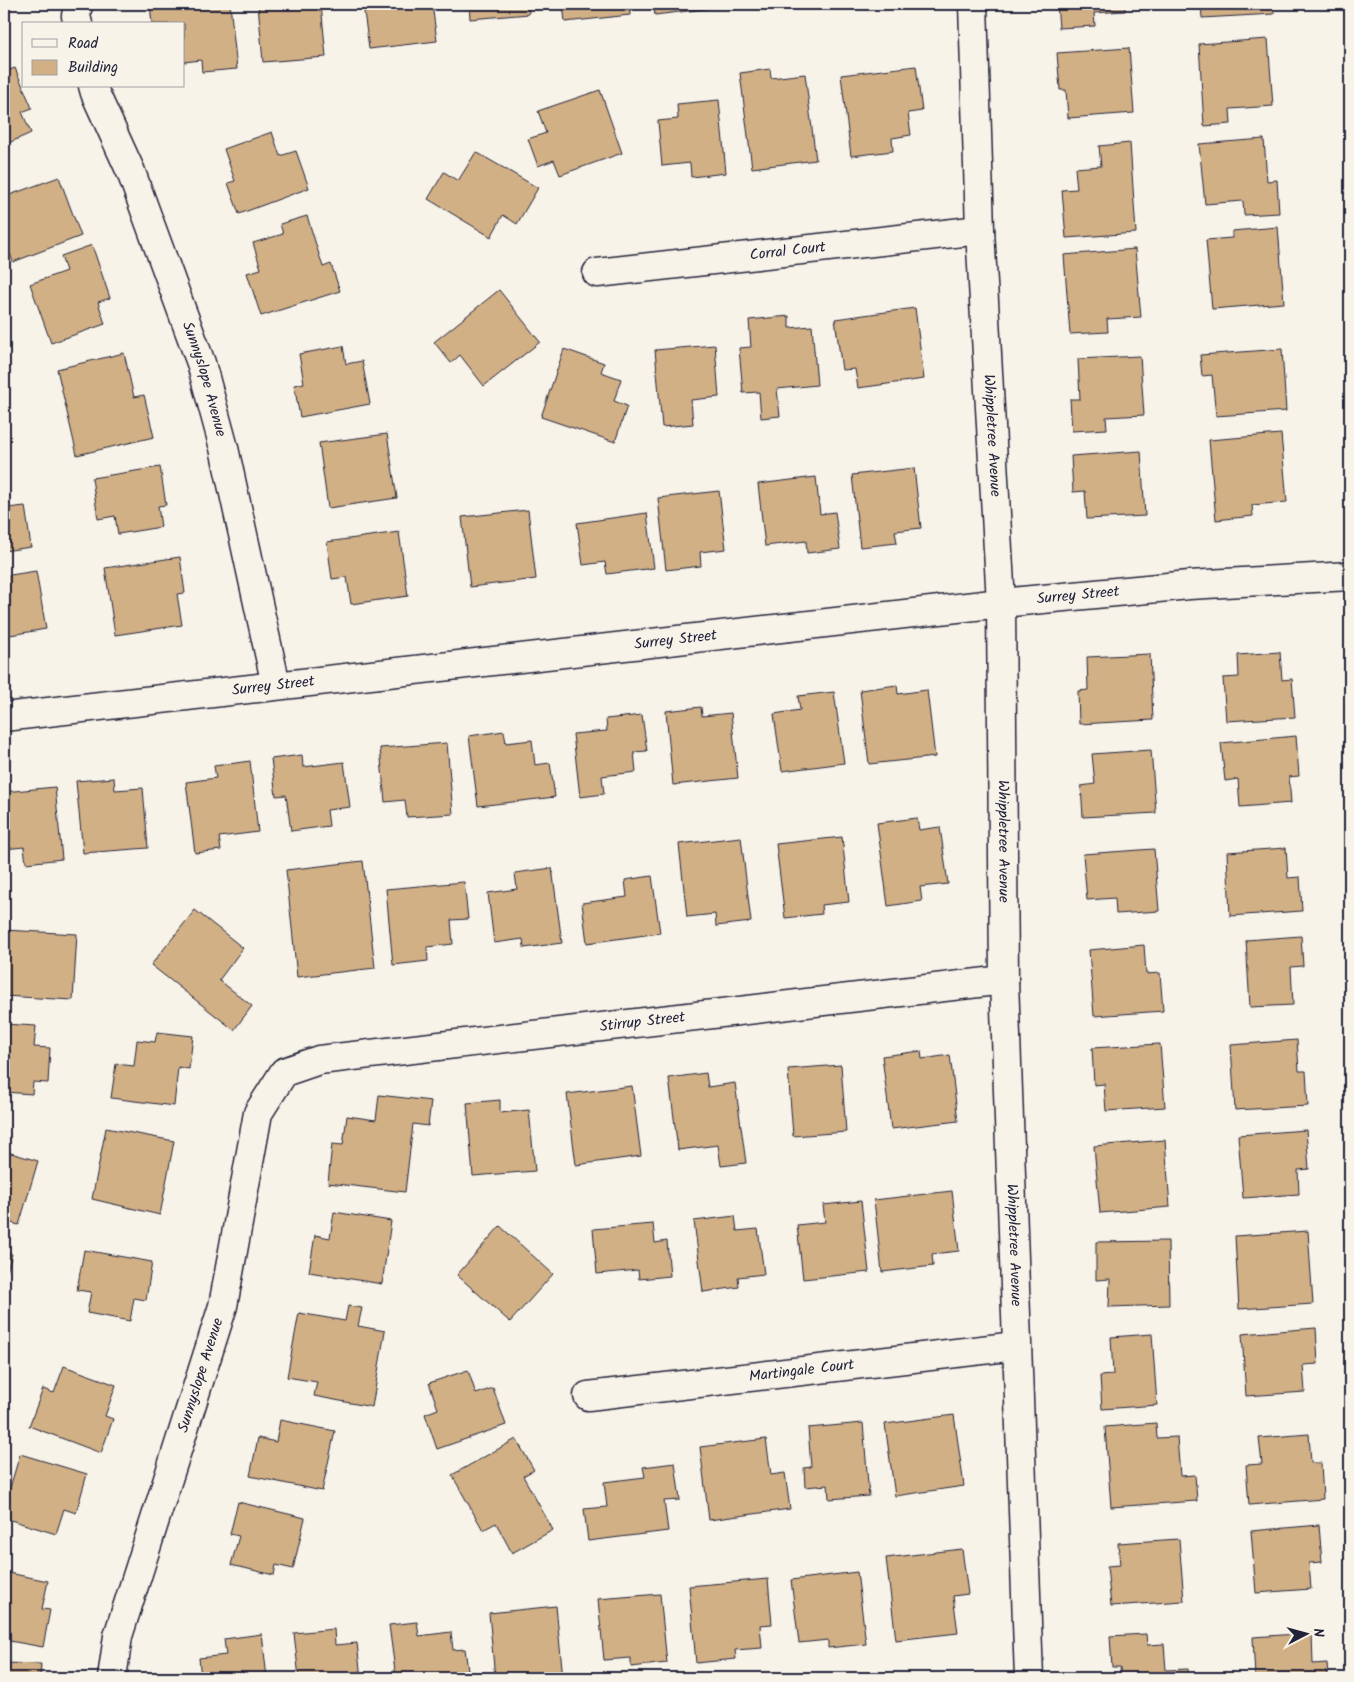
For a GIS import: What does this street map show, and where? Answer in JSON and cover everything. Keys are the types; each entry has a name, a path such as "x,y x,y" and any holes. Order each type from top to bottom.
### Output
{"street":[{"path":"78,4 76,16 78,22"},
{"name":"Whippletree Avenue","path":"973,4 980,230 1000,603 1004,980 1029,1678"},
{"name":"Sunnyslope Avenue","path":"94,88 131,172 201,363 224,448 276,685"},
{"name":"Corral Court","path":"596,273 980,230"},
{"name":"Surrey Street","path":"4,717 1000,603 1189,585 1350,576"},
{"name":"Stirrup Street","path":"284,1072 319,1060 1004,980"},
{"name":"Sunnyslope Avenue","path":"112,1678 118,1636 223,1306 258,1112 284,1072"},
{"name":"Martingale Court","path":"588,1396 1016,1346"}],"building":[{"path":"230,4 237,69 202,72 201,60 185,62 185,22 152,22 150,5"},
{"path":"258,4 321,4 326,57 263,62"},
{"path":"363,4 432,4 437,41 369,49"},
{"path":"469,4 528,4 529,14 470,19"},
{"path":"563,4 629,4 630,15 565,22"},
{"path":"653,4 720,4 721,7 655,15"},
{"path":"1057,4 1125,4 1125,11 1094,13 1095,26 1059,28"},
{"path":"1201,4 1273,4 1274,14 1202,18"},
{"path":"1268,39 1273,106 1230,109 1231,124 1204,126 1199,44"},
{"path":"1129,48 1134,113 1068,118 1066,90 1060,90 1057,53"},
{"path":"916,66 922,111 908,113 911,135 892,138 893,151 851,156 841,75"},
{"path":"15,68 32,108 22,112 31,133 4,145 4,72"},
{"path":"770,69 771,78 805,74 816,160 752,168 740,73"},
{"path":"600,90 622,153 560,175 554,160 538,166 528,139 546,133 538,111"},
{"path":"719,100 726,173 691,177 690,163 662,166 658,121 678,119 677,104"},
{"path":"272,132 280,156 296,151 309,188 239,214 228,183 235,181 224,149"},
{"path":"1264,139 1267,181 1277,180 1279,213 1244,215 1243,201 1205,204 1199,144"},
{"path":"1130,143 1136,233 1066,238 1062,190 1077,189 1075,168 1101,166 1099,146"},
{"path":"476,152 538,188 517,224 503,215 491,237 428,199 444,172 458,181"},
{"path":"59,177 81,236 13,262 4,236 4,197"},
{"path":"307,216 323,267 331,264 340,291 261,316 247,273 261,269 253,243 283,234 280,224"},
{"path":"1278,227 1284,303 1212,309 1206,240 1232,238 1232,231"},
{"path":"92,245 110,298 98,302 105,324 51,343 30,284 66,271 61,256"},
{"path":"1135,249 1141,317 1107,319 1108,332 1070,334 1064,255"},
{"path":"499,290 540,342 484,386 460,355 451,363 434,342"},
{"path":"915,308 924,379 858,388 855,369 842,370 835,319"},
{"path":"789,316 789,328 812,326 817,385 777,389 780,416 761,418 759,392 743,393 739,348 751,347 749,320"},
{"path":"715,345 719,397 691,400 693,424 662,427 655,350"},
{"path":"343,346 346,364 362,361 370,404 300,417 294,385 304,383 299,354"},
{"path":"564,349 604,363 601,372 621,379 614,401 627,406 615,442 541,417"},
{"path":"1282,349 1286,411 1216,416 1212,375 1202,376 1200,355"},
{"path":"124,353 134,397 144,395 154,437 77,455 57,369"},
{"path":"1140,356 1144,415 1106,417 1107,429 1072,431 1070,399 1080,399 1078,359"},
{"path":"387,434 397,498 328,508 319,443"},
{"path":"1281,434 1287,502 1252,505 1253,516 1216,520 1209,440"},
{"path":"1141,451 1145,516 1087,519 1085,491 1073,492 1071,456"},
{"path":"160,467 166,505 158,506 161,527 118,534 115,516 98,519 92,478"},
{"path":"914,468 921,528 895,531 897,543 860,547 852,475"},
{"path":"816,477 820,514 835,512 840,549 807,553 806,541 765,546 758,484"},
{"path":"719,491 726,549 700,552 701,566 666,570 658,498"},
{"path":"4,494 6,494 8,508 25,506 31,547 4,551"},
{"path":"528,510 536,579 470,587 462,517"},
{"path":"647,513 654,568 607,574 605,562 583,565 577,523"},
{"path":"399,532 408,596 351,604 347,577 332,579 327,542"},
{"path":"180,557 185,593 177,594 182,625 115,635 105,568"},
{"path":"36,571 46,629 4,636 4,576"},
{"path":"1280,652 1282,680 1292,679 1295,717 1226,721 1223,678 1239,677 1238,655"},
{"path":"1150,654 1153,720 1079,724 1078,691 1088,690 1087,657"},
{"path":"897,685 898,694 927,690 935,757 869,764 860,690"},
{"path":"834,692 844,763 782,771 774,714 800,710 798,696"},
{"path":"701,707 702,716 731,713 738,778 673,785 666,711"},
{"path":"642,715 647,751 634,752 636,772 602,776 604,794 580,797 573,734 607,731 606,719"},
{"path":"504,731 506,743 532,740 535,765 550,763 555,797 478,806 469,736"},
{"path":"1296,736 1299,776 1289,777 1291,803 1240,807 1238,779 1225,781 1221,743"},
{"path":"447,743 453,814 407,817 405,800 385,802 380,748"},
{"path":"1151,750 1156,813 1083,817 1081,786 1095,784 1092,754"},
{"path":"302,755 303,767 344,762 350,807 327,810 329,826 291,831 286,795 276,796 271,759"},
{"path":"250,761 258,832 219,837 221,850 195,853 186,782 216,778 214,766"},
{"path":"114,778 115,790 143,788 148,848 83,853 76,781"},
{"path":"55,787 62,859 26,863 24,847 4,849 4,792"},
{"path":"917,818 919,830 940,827 948,884 920,887 922,901 888,906 877,823"},
{"path":"741,837 751,922 716,926 715,914 687,917 679,844"},
{"path":"842,837 849,902 821,905 822,914 785,918 776,844"},
{"path":"1286,848 1288,878 1300,877 1302,911 1230,916 1227,852"},
{"path":"1154,849 1159,911 1116,914 1115,898 1087,900 1083,854"},
{"path":"363,861 375,968 297,977 286,870"},
{"path":"552,868 562,943 524,948 523,939 494,943 488,893 517,889 515,873"},
{"path":"652,876 660,933 587,943 582,903 627,897 625,880"},
{"path":"464,882 468,919 451,920 453,944 427,947 428,961 393,965 386,889"},
{"path":"195,910 243,948 219,980 252,1006 234,1030 151,965"},
{"path":"4,930 77,934 73,1000 4,996"},
{"path":"1301,936 1303,966 1291,967 1293,1005 1250,1007 1246,940"},
{"path":"1144,945 1146,974 1160,973 1163,1011 1094,1016 1089,950"},
{"path":"4,1024 36,1026 34,1047 50,1048 48,1083 33,1082 32,1094 4,1092"},
{"path":"157,1032 193,1036 189,1069 178,1067 174,1106 111,1098 116,1064 134,1066 137,1040 155,1042"},
{"path":"1297,1040 1299,1071 1306,1071 1308,1106 1235,1110 1231,1045"},
{"path":"1160,1044 1165,1107 1106,1111 1104,1084 1094,1085 1092,1048"},
{"path":"921,1051 922,1059 950,1055 958,1121 891,1129 882,1056"},
{"path":"841,1065 846,1132 793,1136 788,1069"},
{"path":"706,1073 708,1087 735,1083 746,1163 721,1166 718,1145 678,1150 669,1078"},
{"path":"632,1086 641,1156 576,1165 567,1094"},
{"path":"379,1095 431,1101 428,1126 413,1124 405,1192 328,1183 332,1144 343,1145 347,1116 376,1120"},
{"path":"500,1100 500,1113 529,1110 535,1171 473,1176 467,1103"},
{"path":"106,1128 174,1141 160,1215 92,1199"},
{"path":"1306,1130 1309,1169 1298,1170 1299,1194 1243,1198 1238,1135"},
{"path":"1165,1140 1170,1207 1100,1213 1094,1146"},
{"path":"4,1151 38,1161 19,1225 4,1221"},
{"path":"952,1191 959,1251 932,1254 933,1266 882,1272 874,1200"},
{"path":"861,1201 869,1272 803,1279 797,1225 825,1222 823,1205"},
{"path":"334,1212 391,1221 382,1284 309,1272 315,1235 330,1238"},
{"path":"735,1216 737,1231 758,1229 764,1274 738,1277 739,1287 703,1292 694,1221"},
{"path":"653,1224 655,1243 667,1241 670,1276 639,1279 638,1270 597,1274 593,1229"},
{"path":"500,1226 553,1274 510,1322 457,1275"},
{"path":"1308,1231 1313,1304 1239,1309 1235,1236"},
{"path":"1168,1241 1169,1305 1109,1307 1110,1279 1096,1280 1096,1242"},
{"path":"84,1250 152,1262 146,1300 134,1298 130,1321 87,1313 91,1292 77,1290"},
{"path":"4,1252 12,1254 4,1282"},
{"path":"348,1306 362,1308 358,1326 385,1331 372,1407 314,1396 317,1382 287,1377 299,1313 345,1321"},
{"path":"1316,1328 1318,1364 1303,1365 1305,1392 1246,1396 1242,1334"},
{"path":"1152,1334 1157,1405 1102,1409 1100,1376 1113,1375 1111,1337"},
{"path":"64,1366 116,1385 105,1416 113,1419 101,1453 29,1426 43,1389 54,1393"},
{"path":"468,1370 476,1394 493,1388 506,1425 437,1449 425,1414 438,1409 429,1383"},
{"path":"954,1415 964,1486 895,1496 885,1424"},
{"path":"280,1420 335,1431 322,1491 250,1476 258,1438 276,1442"},
{"path":"863,1423 869,1496 829,1499 828,1485 805,1487 804,1468 811,1467 808,1428"},
{"path":"1156,1423 1157,1438 1177,1437 1180,1476 1195,1475 1197,1501 1111,1507 1105,1427"},
{"path":"1309,1434 1311,1463 1321,1463 1323,1499 1249,1505 1246,1465 1262,1464 1259,1438"},
{"path":"516,1439 534,1470 523,1476 553,1530 512,1553 496,1523 483,1530 452,1475"},
{"path":"766,1439 771,1475 785,1473 790,1509 709,1520 700,1447"},
{"path":"20,1454 87,1474 76,1513 64,1509 56,1534 4,1518 4,1508"},
{"path":"675,1463 680,1500 664,1501 668,1531 588,1541 584,1509 607,1507 604,1482 645,1477 643,1467"},
{"path":"238,1502 305,1518 293,1569 276,1565 274,1575 231,1565 239,1536 230,1534"},
{"path":"1319,1525 1322,1562 1309,1563 1311,1589 1256,1593 1251,1531"},
{"path":"1179,1539 1184,1601 1111,1606 1107,1566 1120,1565 1118,1543"},
{"path":"962,1549 968,1594 953,1596 958,1633 896,1640 886,1558"},
{"path":"4,1572 48,1581 42,1609 50,1610 43,1647 4,1640"},
{"path":"857,1572 866,1644 828,1648 828,1640 799,1643 791,1580"},
{"path":"768,1579 772,1624 760,1625 762,1648 735,1650 736,1659 696,1663 689,1586"},
{"path":"660,1594 667,1663 631,1667 631,1658 604,1660 598,1599"},
{"path":"556,1606 563,1678 495,1678 489,1613"},
{"path":"417,1622 419,1636 451,1632 453,1650 465,1649 469,1678 396,1678 389,1625"},
{"path":"334,1629 335,1645 357,1643 361,1678 299,1678 294,1633"},
{"path":"1312,1633 1313,1664 1327,1663 1328,1678 1255,1678 1253,1637"},
{"path":"262,1634 267,1678 201,1678 199,1658 226,1655 224,1639"},
{"path":"1146,1634 1147,1645 1164,1644 1166,1670 1188,1669 1189,1678 1121,1678 1120,1667 1112,1667 1110,1636"},
{"path":"4,1663 41,1664 40,1678 4,1678"}]}
